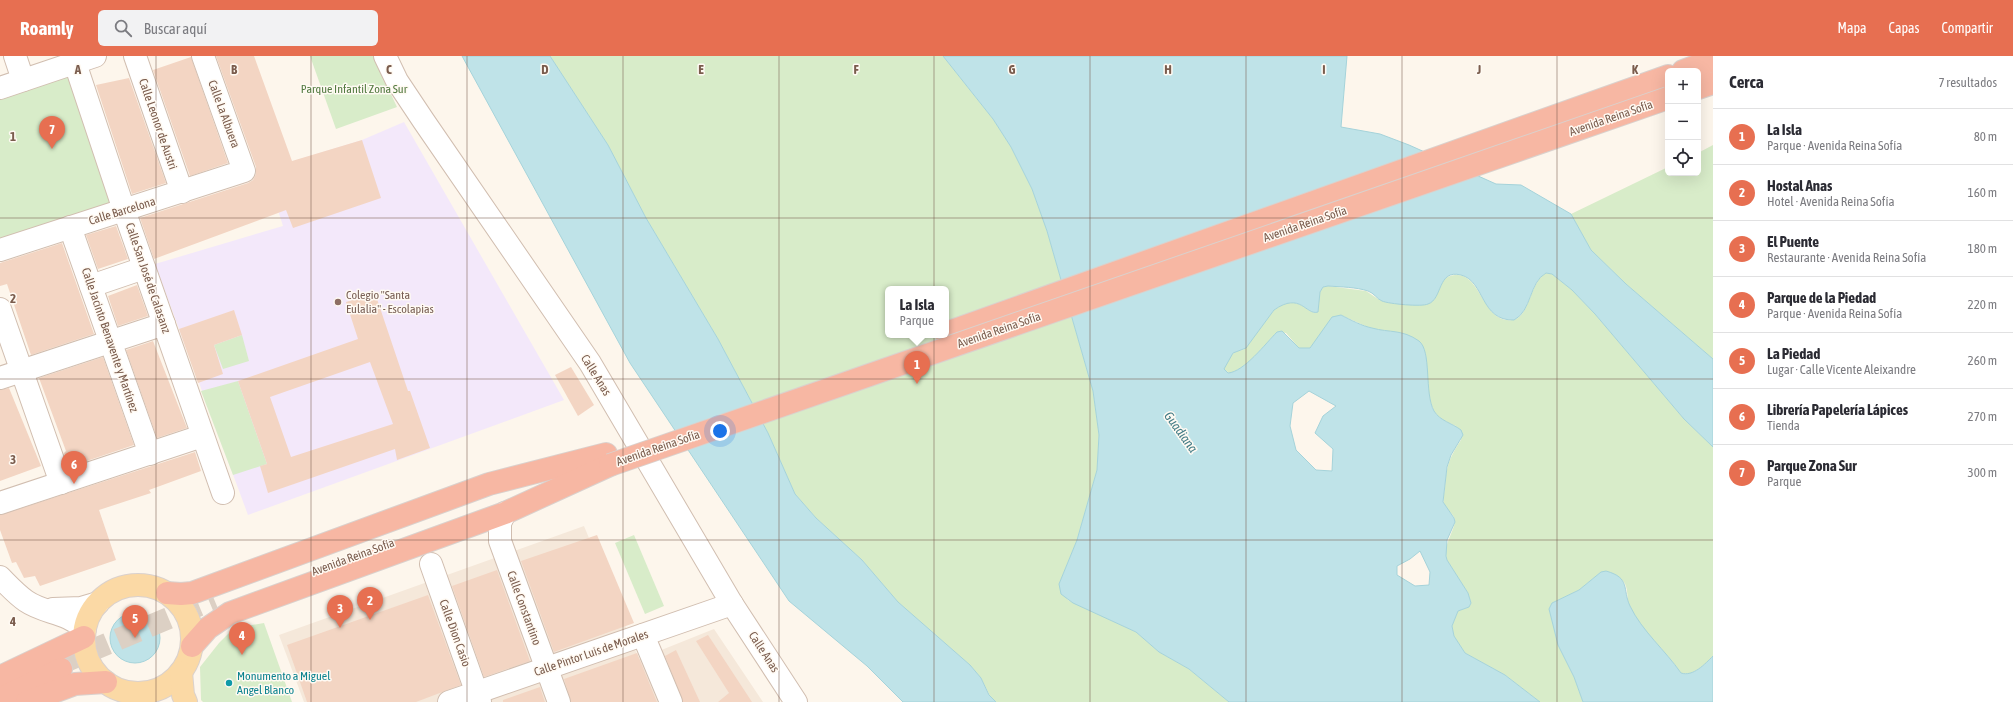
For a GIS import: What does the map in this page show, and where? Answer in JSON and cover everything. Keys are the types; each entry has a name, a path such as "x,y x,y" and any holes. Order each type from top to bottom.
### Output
{"highway":[{"path":"1691,68 1713,60"},
{"name":"Avenida Reina Sofía","path":"949,332 1665,77"},
{"path":"1701,87 1713,83"},
{"name":"Avenida Reina Sofía","path":"608,459 1665,99"},
{"name":"Avenida Reina Sofía","path":"216,602 608,459 932,338"},
{"path":"192,646 208,628 230,613 505,513 608,459"},
{"path":"167,593 192,593 489,484 608,459"},
{"path":"0,677 85,633"},
{"path":"0,690 59,667 0,699"},
{"path":"27,702 75,684 106,682"}],"main road":[{"path":"138,585 153,587 167,593 179,603 187,616 192,631 192,646 188,659 181,672 147,697 116,688 106,682 97,673 85,650 85,633 90,615 98,603 109,593 123,587 138,585"},
{"path":"181,672 183,695 186,702"}],"street":[{"path":"15,56 23,80"},
{"name":"Calle Leonor de Austri","path":"135,56 182,192"},
{"name":"Calle La Albuera","path":"203,56 244,171"},
{"name":"Calle Anas","path":"385,56 397,81 422,120 590,363 732,604 796,702"},
{"path":"0,88 87,58"},
{"name":"Calle San José de Calasanz","path":"87,58 124,210 223,493"},
{"name":"Calle Barcelona","path":"0,250 244,171"},
{"name":"Calle Jacinto Benavente y Martínez","path":"70,227 150,454"},
{"path":"91,286 144,268"},
{"path":"0,309 61,483"},
{"path":"0,378 164,324"},
{"path":"0,504 202,436"},
{"name":"Calle Constantino","path":"505,513 500,523 500,541 559,702"},
{"name":"Calle Dion Casio","path":"431,564 478,697"},
{"path":"0,577 26,601 76,622 85,633"},
{"path":"48,609 81,608 98,603"},
{"name":"Calle Pintor Luis de Morales","path":"449,702 478,697 547,668 732,604"},
{"path":"643,635 671,702"}],"shaded area":[{"name":"Colegio \"Santa Eulalia\" - Escolapias","path":"404,122 564,400 248,515 155,264 283,226 265,170 362,140"},
{"path":"584,526 639,659 714,629 763,702 304,702 279,635"}],"green space":[{"name":"Parque Infantil Zona Sur","path":"310,56 373,56 397,107 336,129"},
{"path":"550,56 943,56 993,119 1011,147 1032,189 1047,231 1093,391 1099,435 1097,470 1077,540 1059,584 1068,600 1136,632 1159,652 1189,669 1229,702 996,702 992,700 981,678 970,665 898,602 862,560 816,518 795,494 768,433 718,339 646,218 608,145"},
{"path":"75,63 124,210 0,251 0,88"},
{"path":"1713,145 1713,359 1626,284 1591,250 1571,214 1665,168 1665,176 1701,176 1701,151"},
{"path":"1546,273 1552,274 1572,290 1595,314 1684,419 1713,447 1713,656 1703,666 1694,671 1685,674 1681,673 1635,616 1630,607 1626,586 1623,581 1613,574 1601,572 1579,590 1552,603 1549,609 1558,645 1574,677 1583,702 1540,702 1505,675 1465,653 1454,636 1452,626 1458,611 1469,607 1471,603 1468,593 1447,560 1446,555 1447,545 1454,527 1455,519 1444,504 1446,475 1451,458 1461,440 1456,426 1441,419 1433,409 1427,386 1426,355 1403,333 1372,329 1341,315 1310,348 1299,348 1286,333 1277,332 1241,368 1229,373 1224,369 1230,356 1239,350 1243,350 1274,310 1283,305 1297,303 1309,311 1317,312 1320,292 1323,287 1328,286 1366,291 1378,299 1434,300 1443,281 1447,277 1456,275 1464,277 1471,282 1488,307 1495,314 1502,319 1512,320 1518,318 1523,313 1536,283"},
{"path":"242,335 249,361 223,369 214,345"},
{"path":"238,381 267,464 233,475 201,391"},
{"path":"634,535 664,606 645,614 615,543"},
{"path":"264,623 292,702 203,702 201,700 200,667 219,643 231,631 246,626"}],"water":[{"path":"462,56 550,56 608,145 646,218 718,339 768,433 795,494 816,518 862,560 898,602 970,665 981,678 989,695 996,702 903,702 867,666 789,601 630,363"},
{"name":"Guadiana","path":"943,56 1347,56 1341,127 1380,134 1409,145 1496,184 1521,185 1571,214 1591,250 1626,284 1713,359 1713,447 1684,419 1595,314 1572,290 1552,274 1546,273 1540,277 1533,289 1528,304 1520,316 1514,320 1503,319 1495,314 1489,308 1475,285 1469,279 1461,275 1453,274 1444,280 1433,301 1425,305 1405,305 1386,302 1380,300 1370,292 1348,287 1323,287 1320,292 1318,312 1310,311 1297,303 1283,305 1274,310 1246,348 1233,353 1224,369 1228,373 1241,368 1277,332 1282,331 1299,348 1310,348 1332,317 1341,315 1364,326 1378,330 1401,333 1413,337 1419,341 1423,346 1427,363 1429,394 1434,411 1443,420 1461,430 1463,435 1451,455 1447,467 1443,502 1454,518 1455,522 1447,540 1447,560 1468,593 1471,603 1469,607 1458,611 1452,626 1454,636 1465,653 1505,675 1540,702 1229,702 1189,669 1159,652 1136,632 1073,603 1061,594 1059,584 1077,540 1097,470 1099,435 1093,391 1047,231 1032,189 1011,147 993,119","holes":["1309,391 1336,406 1323,416 1315,433 1333,449 1332,471 1316,470 1296,450 1290,426 1293,403","1420,551 1430,572 1429,585 1415,586 1397,575 1397,566 1410,559"]},
{"path":"1606,571 1619,577 1622,581 1630,606 1635,615 1681,673 1685,674 1694,671 1703,666 1713,656 1713,702 1583,702 1574,677 1558,645 1549,609 1552,603 1579,590 1601,572"},
{"path":"130,613 140,613 153,620 160,633 160,643 153,656 140,663 130,663 121,659 114,652 110,643 110,633 114,624 121,617"}],"building":[{"path":"216,56 254,56 292,161 362,140 381,198 293,228 286,210 154,259 140,218 248,183 253,180 256,174 256,167"},
{"path":"191,57 228,163 190,176 153,70"},
{"path":"129,78 166,183 132,194 96,85"},
{"path":"116,226 128,259 98,269 86,235"},
{"path":"62,243 94,334 31,355 7,284 0,286 0,263"},
{"path":"137,285 148,316 118,326 108,296"},
{"path":"375,293 408,391 410,391 430,448 397,460 395,449 268,493 260,466 267,464 238,381 358,339 346,302","holes":["370,362 393,424 291,457 270,397"]},
{"path":"234,310 242,335 214,345 223,374 198,383 179,329"},
{"path":"153,341 187,428 157,438 126,350"},
{"path":"103,357 134,445 69,467 64,453 66,451 39,378"},
{"path":"571,367 594,405 578,416 555,375"},
{"path":"9,388 41,466 0,481 0,390"},
{"path":"195,452 201,471 149,490 151,493 99,510 116,560 40,586 35,576 24,578 16,562 12,563 0,530 0,515"},
{"path":"597,535 634,623 554,652 521,561"},
{"path":"497,570 530,661 484,677 452,586"},
{"path":"428,595 461,685 416,702 307,702 287,645"},
{"path":"708,635 752,702 718,702 729,693 696,641"},
{"path":"676,650 700,702 683,702 665,656"},
{"path":"637,653 657,702 571,702 564,679"},
{"path":"540,687 545,702 503,702 503,700"}],"tunnel":[{"path":"57,665 214,599"}],"place":[{"name":"Parque Zona Sur","path":"52,149"},
{"name":"Colegio \"Santa Eulalia\" - Escolapias","path":"338,302"},
{"name":"La Isla","path":"917,384"},
{"name":"Librería Papelería Lápices","path":"74,484"},
{"name":"Hostal Anas","path":"370,620"},
{"name":"El Puente","path":"340,628"},
{"name":"La Piedad","path":"135,638"},
{"name":"Parque de la Piedad","path":"242,655"},
{"name":"Monumento a Miguel Angel Blanco","path":"229,683"}]}
